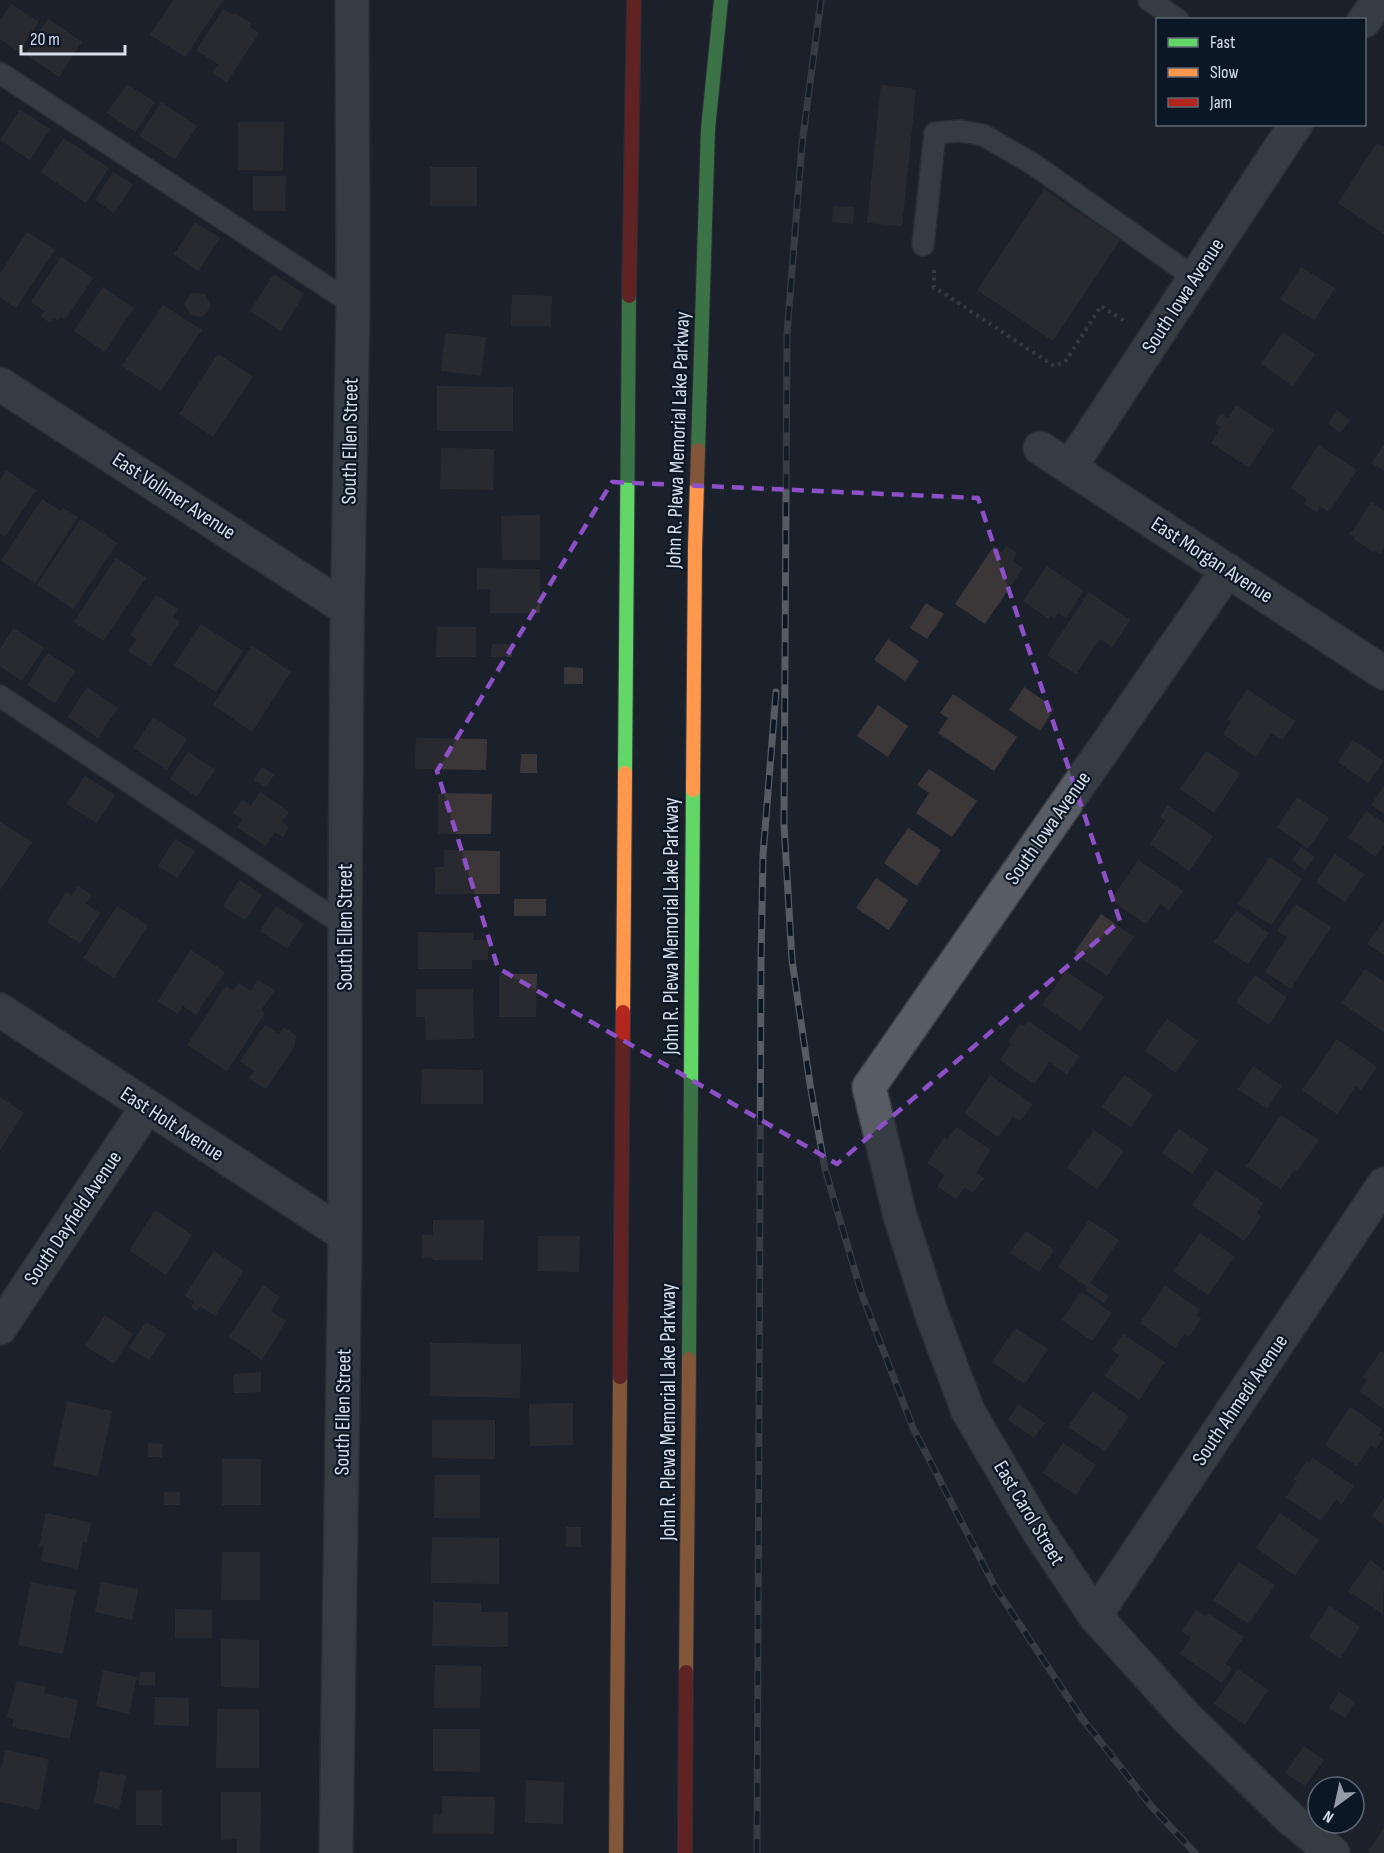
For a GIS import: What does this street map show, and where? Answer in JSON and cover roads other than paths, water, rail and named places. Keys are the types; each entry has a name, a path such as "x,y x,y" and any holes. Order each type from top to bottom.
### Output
{"main road":[{"path":"616,1853 630,146 634,0"},
{"name":"John R. Plewa Memorial Lake Parkway","path":"685,1853 695,548 708,129 721,0"}],"street":[{"name":"South Ellen Street","path":"336,1853 345,1235 345,926 353,304 352,0"},
{"path":"1366,21 1379,0"},
{"path":"1366,24 1384,38"},
{"name":"South Iowa Avenue","path":"1070,467 1295,126"},
{"name":"East Vollmer Avenue","path":"0,384 348,609"},
{"name":"East Morgan Avenue","path":"1040,448 1384,673"},
{"name":"South Iowa Avenue","path":"869,1087 1228,570"},
{"name":"East Holt Avenue","path":"0,1011 345,1235"},
{"name":"East Carol Street","path":"869,1087 900,1216 933,1318 968,1411 1037,1530 1095,1616 1187,1718 1292,1820 1333,1853"},
{"name":"South Dayfield Avenue","path":"0,1328 147,1107"},
{"name":"South Ahmedi Avenue","path":"1095,1616 1384,1184"}],"lane":[{"path":"1149,0 1175,18"},
{"path":"0,73 353,304"},
{"path":"923,245 935,133 960,131 984,135 1033,164 1195,278"},
{"path":"0,696 345,926"}],"railway":[{"path":"821,0 802,144 787,334 784,825 792,960 825,1169 862,1295 913,1428 995,1587 1081,1717 1152,1807 1195,1853"},
{"path":"757,1853 761,961 763,855 776,692"}]}
